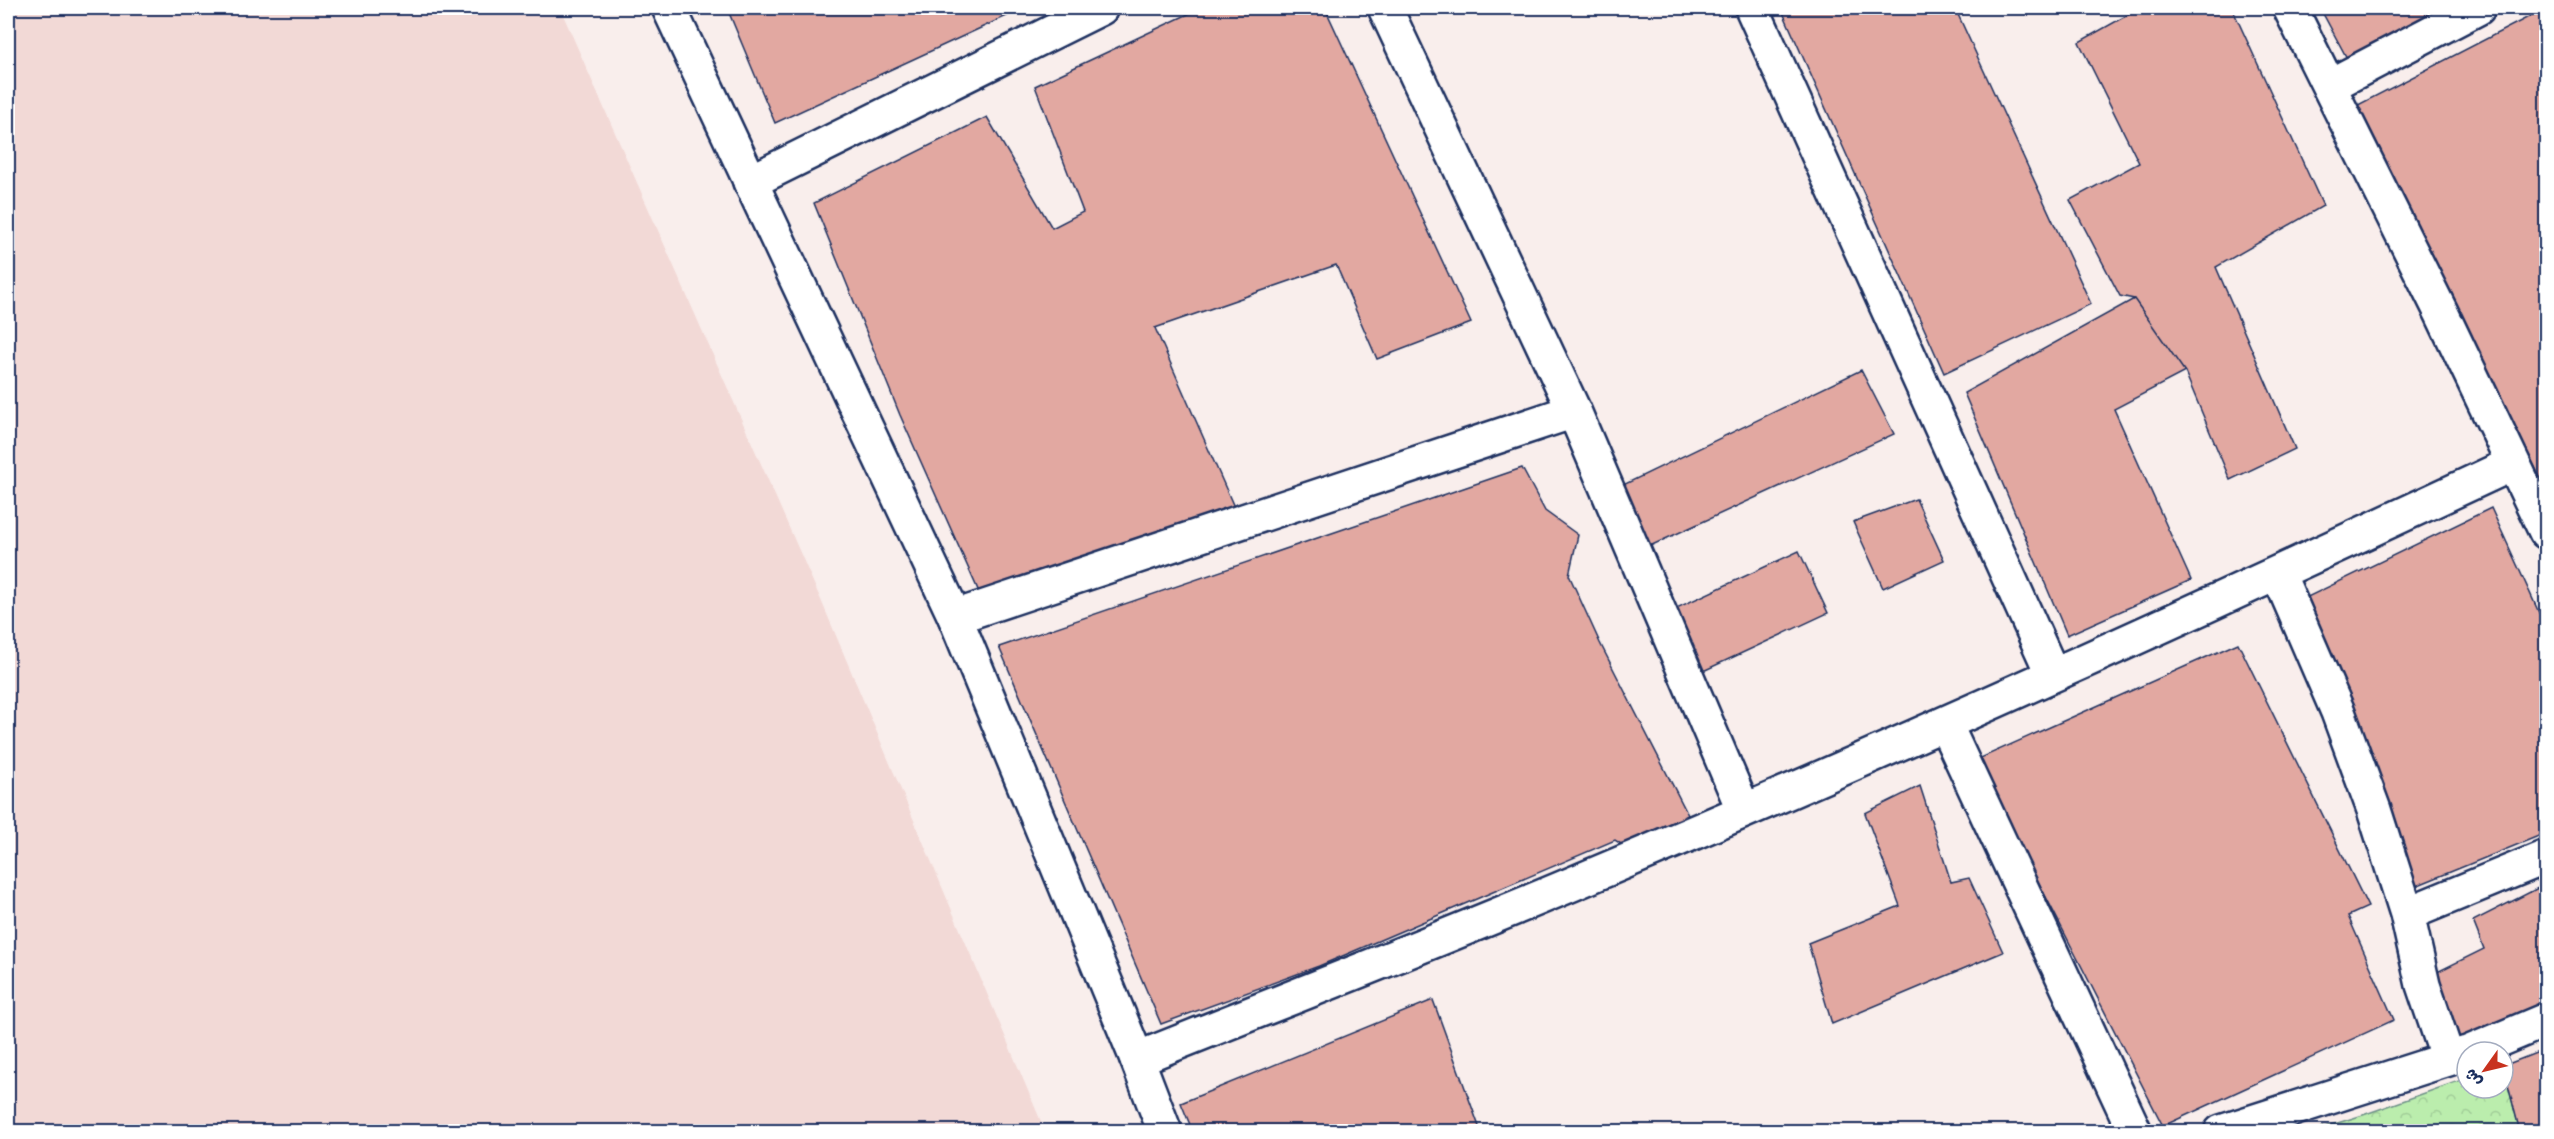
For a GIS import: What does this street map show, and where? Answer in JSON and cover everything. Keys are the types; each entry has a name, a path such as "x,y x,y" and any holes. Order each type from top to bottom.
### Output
{"street":[{"path":"669,8 955,617 1165,1131"},
{"path":"750,182 1101,8"},
{"path":"1385,8 1574,411 1744,811"},
{"path":"1752,8 2053,675"},
{"path":"2290,8 2547,532"},
{"path":"2329,86 2478,8"},
{"path":"955,617 1574,411"},
{"path":"1137,1059 1578,882 1744,811 1945,724 2512,464"},
{"path":"2278,573 2342,723 2374,810 2407,914 2423,985 2455,1042"},
{"path":"1945,724 2135,1131"},
{"path":"2407,914 2547,857"},
{"path":"2498,1040 2547,1020"},
{"path":"2221,1131 2455,1057"}],"shaded area":[{"path":"8,8 560,8 821,600 1045,1131 8,1131"}],"green space":[{"path":"2455,1082 2455,1100 2512,1100 2520,1131 2309,1132"}],"building":[{"path":"727,8 1024,8 775,123"},
{"path":"1201,8 1325,8 1471,323 1377,359 1336,265 1155,328 1234,507 979,592 900,415 814,203 987,117 1052,228 1083,212 1035,86"},
{"path":"1781,8 1955,8 2091,304 1944,373"},
{"path":"2140,8 2232,8 2323,206 2216,267 2295,449 2230,480 2185,372 2134,299 2120,296 2070,200 2139,163 2079,42"},
{"path":"2320,8 2450,8 2349,62"},
{"path":"2546,8 2546,490 2358,105"},
{"path":"2134,299 2185,372 2114,409 2191,580 2067,635 1964,393"},
{"path":"1861,370 1894,434 1650,546 1621,486"},
{"path":"1522,468 1545,511 1578,535 1569,575 1600,643 1688,815 1629,849 1615,840 1319,966 1161,1024 999,647"},
{"path":"1916,499 1944,560 1883,588 1853,522"},
{"path":"2491,508 2546,628 2546,833 2411,888 2299,601"},
{"path":"1799,551 1828,613 1699,673 1670,611"},
{"path":"2238,643 2368,907 2348,916 2394,1020 2163,1126 1976,760"},
{"path":"1920,786 1951,882 1969,878 2003,952 1832,1024 1808,943 1900,906 1865,813"},
{"path":"2546,884 2546,1007 2468,1040 2460,1040 2433,974 2484,949 2473,921"},
{"path":"1433,1000 1481,1132 1193,1132 1181,1103"},
{"path":"2546,1049 2546,1132 2520,1132 2512,1100 2515,1100 2515,1061"}]}
